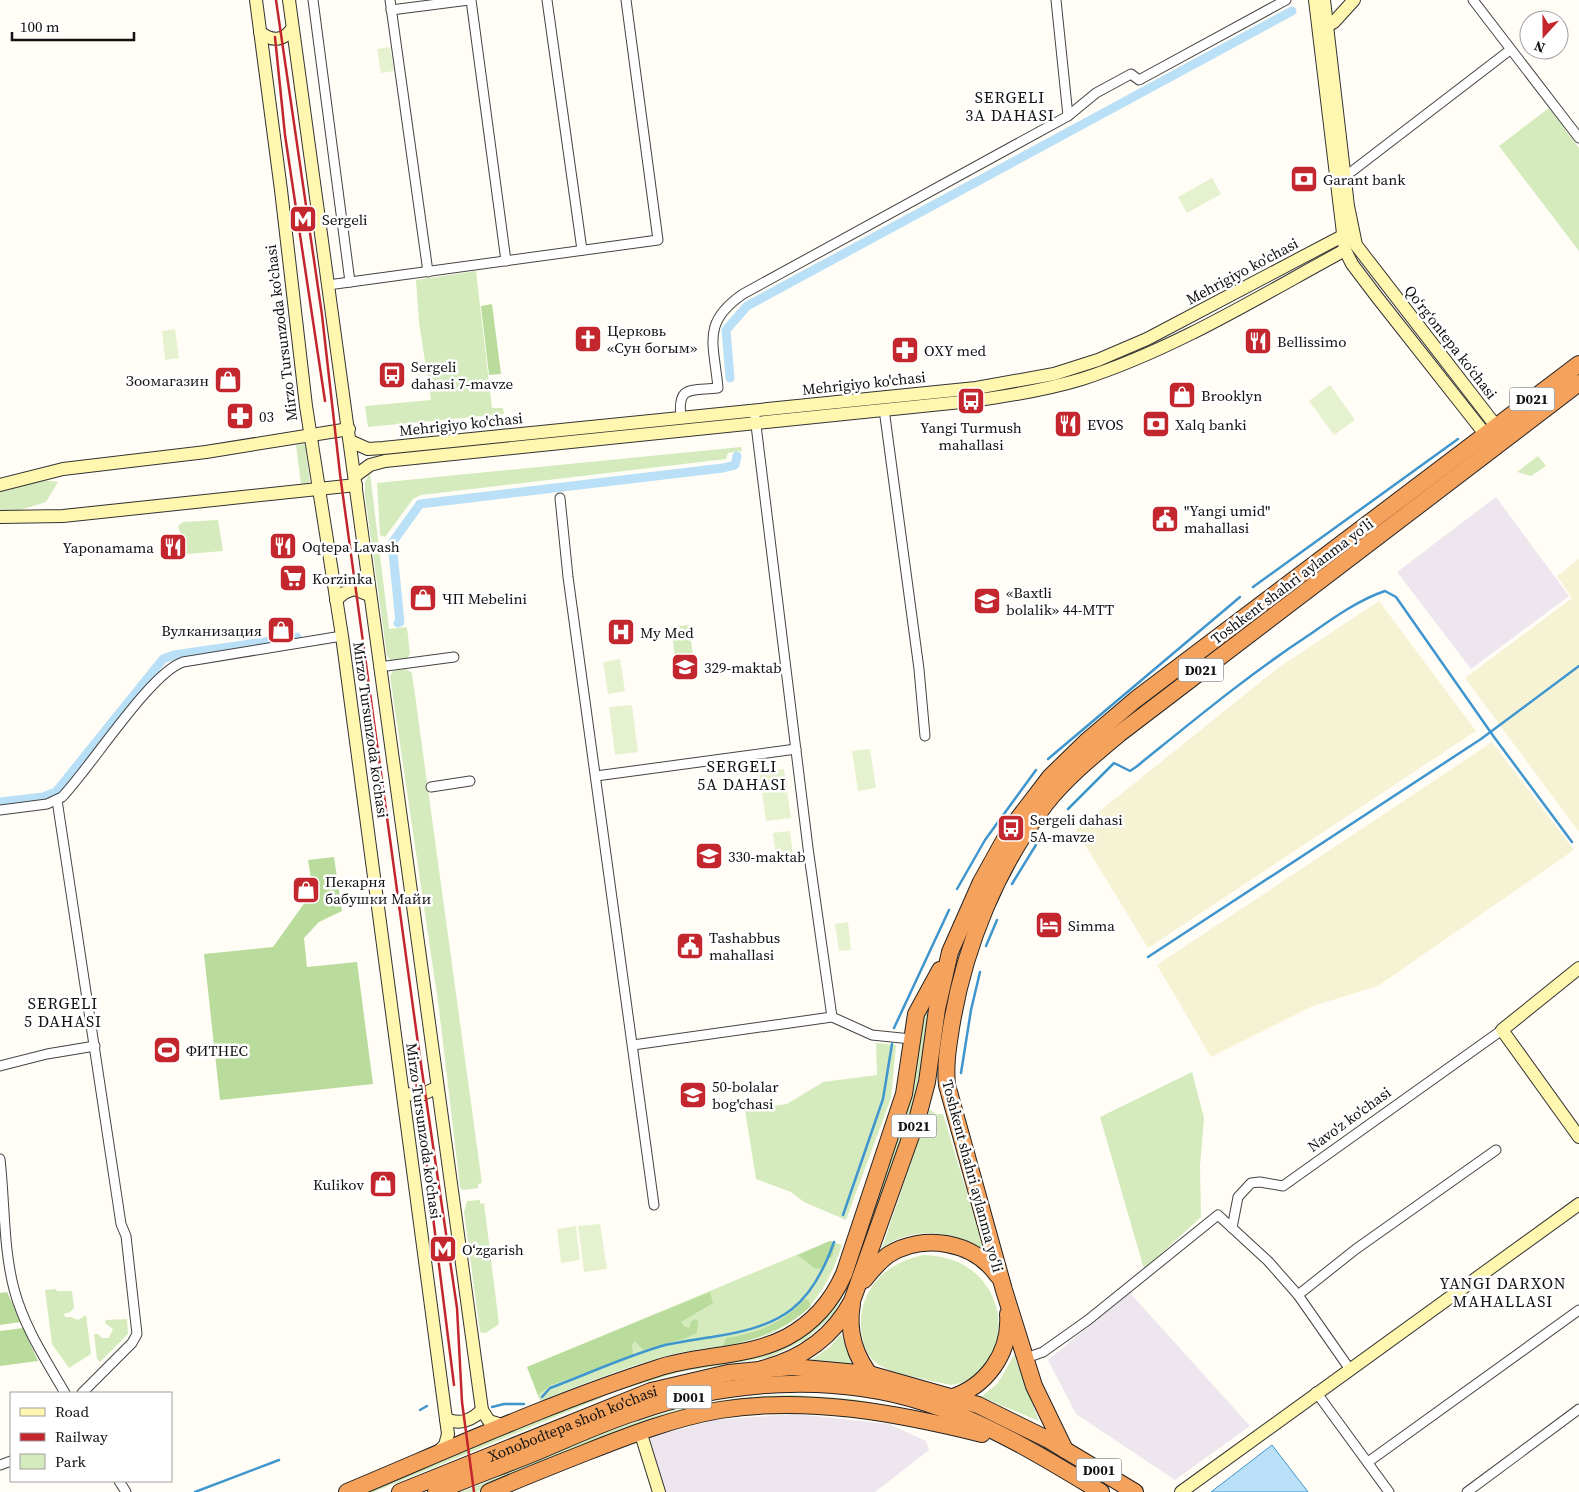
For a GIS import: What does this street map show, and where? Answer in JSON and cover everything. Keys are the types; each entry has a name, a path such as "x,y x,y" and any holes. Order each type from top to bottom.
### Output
{"highway":[{"name":"Toshkent shahri aylanma yoʻli","path":"887,1393 869,1374 858,1357 851,1333 850,1317 855,1294 924,1092 937,1009 950,952 994,856 1028,804 1050,777 1088,740 1176,668 1579,364"},
{"name":"Toshkent shahri aylanma yoʻli","path":"1064,1450 1034,1386 1004,1290 949,1095 946,1062 957,993 976,932 1007,863 1040,812 1071,777 1119,734 1579,383"},
{"path":"1256,608 1256,618 1266,622"},
{"path":"1176,668 1185,672 1186,682"},
{"path":"347,1492 590,1391 660,1367 769,1345 792,1334 820,1312 833,1296 844,1274 901,1105 919,1007 950,952"},
{"path":"924,1092 928,1100 935,1104 944,1101 949,1095"},
{"name":"Toshkent shahri aylanma yoʻli","path":"762,1369 789,1360 819,1342 840,1320 872,1270 889,1255 910,1246 931,1243 959,1247 978,1256 995,1272 1004,1290 1008,1324 1002,1353 980,1382 954,1397 926,1403"},
{"name":"Xonobodtepa shoh ko'chasi","path":"400,1492 629,1398 692,1380 762,1369 806,1368 869,1374"},
{"name":"D001","path":"869,1374 954,1397 1010,1420 1135,1492"},
{"name":"Xonobodtepa shoh ko'chasi","path":"436,1492 635,1412 707,1393 783,1385 833,1387 887,1393"},
{"path":"590,1391 629,1398"},
{"name":"D001","path":"887,1393 926,1403 988,1429 1041,1456 1101,1492"},
{"path":"489,1492 640,1431 679,1419 721,1410 780,1405 821,1406 874,1412 931,1422 987,1436 1041,1456"}],"main road":[{"name":"Mirzo Tursunzoda ko'chasi","path":"256,0 310,435 342,636 448,1434 446,1442 431,1457"},
{"name":"Mirzo Tursunzoda ko'chasi","path":"289,0 350,435 369,595 436,1088 482,1410"},
{"name":"Qoʻrgʻontepa koʻchasi","path":"1315,0 1323,28 1344,174 1347,234 1345,250 1352,264 1377,297 1491,430"},
{"name":"Qoʻrgʻontepa koʻchasi","path":"1324,0 1323,28 1347,234 1500,443"},
{"path":"1323,28 1354,0"},
{"path":"260,32 268,38 280,39 292,29"},
{"name":"Mehrigiyo ko'chasi","path":"0,517 64,516 318,489 355,480 370,465 386,461 755,417 976,388 1030,379 1076,367 1147,339 1347,234"},
{"name":"Mehrigiyo ko'chasi","path":"0,485 63,470 206,452 310,435 350,435 363,448 375,449 681,418 755,417 884,409 1008,396 1057,385 1100,372 1150,352 1345,250"},
{"path":"336,600 344,593 354,590 369,595"},
{"name":"Navo'z ko'chasi","path":"1502,1030 1579,968"},
{"path":"1502,1030 1579,1137"},
{"path":"402,1094 421,1096 436,1088"},
{"path":"1181,1492 1349,1368 1579,1204"},
{"path":"446,1419 466,1422 482,1410 489,1422 505,1426"},
{"path":"640,1431 659,1492"}],"street":[{"path":"313,0 350,282"},
{"path":"390,0 428,272"},
{"path":"391,10 470,0 506,261"},
{"path":"547,0 582,250"},
{"path":"328,285 658,240 626,0"},
{"path":"1056,0 1068,116"},
{"path":"681,418 680,397 687,391 718,388 712,330 718,316 734,300 1068,116 1096,93 1131,74 1139,80 1286,0"},
{"path":"1473,0 1579,138"},
{"path":"1344,174 1350,172 1510,50"},
{"path":"884,409 919,669 925,736"},
{"path":"755,417 832,1017"},
{"path":"560,498 568,577 654,1205"},
{"path":"0,810 47,804 57,800 153,686 173,666 184,662 342,636"},
{"path":"379,667 454,657"},
{"path":"596,776 796,748"},
{"path":"431,787 470,781"},
{"path":"57,800 121,1224 126,1236 137,1327 132,1343 83,1392"},
{"path":"633,1046 832,1017 872,1035 912,1039"},
{"name":"Navo'z ko'chasi","path":"1232,1228 1238,1197 1251,1183 1260,1182 1283,1186 1502,1030"},
{"path":"0,1066 47,1054 95,1046"},
{"path":"1298,1295 1356,1249 1496,1150"},
{"path":"0,1159 4,1222 14,1289 26,1322 64,1392"},
{"path":"1026,1358 1043,1352 1088,1320 1218,1215 1268,1261 1298,1295 1349,1368"},
{"path":"1368,1462 1579,1310"},
{"path":"1316,1392 1389,1492"},
{"path":"1467,1492 1579,1409"}],"shaded area":[{"path":"1496,497 1569,596 1471,669 1397,572"},
{"path":"1579,559 1579,832 1465,678 1572,598 1557,576"},
{"path":"1379,601 1476,731 1148,948 1076,830 1278,668"},
{"path":"1492,742 1574,850 1378,986 1313,1006 1211,1057 1157,965"},
{"path":"1130,1293 1250,1426 1175,1480 1076,1414 1048,1360"},
{"path":"795,1414 889,1424 926,1441 929,1450 875,1492 661,1492 644,1439 714,1420"}],"green space":[{"path":"390,47 394,71 381,73 377,49"},
{"path":"1549,108 1579,148 1579,251 1499,146"},
{"path":"1212,178 1221,194 1187,213 1178,197"},
{"path":"476,271 492,408 503,408 504,414 368,427 365,406 431,400 419,322 416,280"},
{"path":"492,304 501,374 489,375 481,306"},
{"path":"175,329 179,358 165,360 162,331"},
{"path":"1330,385 1355,420 1334,435 1309,401"},
{"path":"305,444 310,484 301,485 296,445"},
{"path":"741,447 742,451 728,453 726,459 421,495 413,499 385,537 380,535 377,483"},
{"path":"1538,456 1546,466 1531,476 1517,472"},
{"path":"370,473 389,629 407,627 410,654 407,659 392,661 387,656 365,495 365,482"},
{"path":"42,480 58,482 46,502 17,511 0,511 0,490"},
{"path":"218,520 223,551 187,554 178,526 183,522"},
{"path":"689,625 694,664 676,666 671,627"},
{"path":"620,659 625,691 608,694 603,662"},
{"path":"406,669 412,673 482,1183 478,1184 478,1188 462,1190 460,1187 439,1009 390,676 393,671"},
{"path":"632,705 638,752 615,755 609,707"},
{"path":"870,749 876,788 858,791 852,751"},
{"path":"784,769 791,818 766,821 759,772"},
{"path":"790,831 794,863 777,865 773,833"},
{"path":"334,857 342,911 319,922 304,938 307,967 357,962 373,1084 220,1100 204,954 273,947 313,891 308,860"},
{"path":"848,922 851,950 839,951 835,924"},
{"path":"931,995 915,1100 855,1273 833,1315 805,1340 770,1357 680,1372 620,1390 612,1387 675,1369 822,1318 917,1029"},
{"path":"876,1043 896,1045 891,1098 846,1220 804,1202 791,1192 756,1179 745,1110 787,1104 823,1082 877,1075"},
{"path":"1192,1072 1204,1118 1200,1166 1201,1217 1144,1269 1100,1117"},
{"path":"929,1109 936,1114 943,1114 985,1252 960,1239 934,1234 908,1236 882,1248"},
{"path":"480,1200 480,1204 484,1203 499,1324 486,1333 480,1332 464,1212 467,1201"},
{"path":"600,1224 607,1269 584,1272 578,1226"},
{"path":"576,1226 580,1260 561,1263 557,1229"},
{"path":"830,1241 842,1245 834,1266 815,1300 788,1324 772,1333 730,1345 670,1355 604,1376 540,1401 527,1367"},
{"path":"830,1241 836,1243 832,1257 825,1261 822,1269 814,1268 798,1255"},
{"path":"924,1255 955,1261 977,1275 992,1295 998,1317 997,1340 989,1361 973,1377 951,1385 910,1376 881,1366 869,1355 862,1338 862,1314 870,1289 878,1279 898,1264"},
{"path":"56,1289 57,1291 72,1291 74,1308 64,1314 65,1317 78,1320 86,1315 91,1354 69,1368 52,1344 45,1290"},
{"path":"7,1292 21,1322 0,1325 0,1293"},
{"path":"710,1292 713,1303 681,1322 689,1328 691,1322 695,1319 698,1321 697,1333 643,1350 635,1341 632,1345 633,1355 549,1386 538,1395 527,1367"},
{"path":"805,1299 808,1300 811,1306 781,1327 759,1337 723,1346 726,1338 759,1330 779,1321"},
{"path":"127,1319 128,1334 100,1362 97,1359 94,1334 98,1334 102,1338 109,1338 113,1329 105,1323 106,1320"},
{"path":"23,1328 38,1361 0,1366 0,1331"},
{"path":"841,1334 852,1364 811,1360 830,1347"},
{"path":"1014,1355 1039,1421 981,1397 998,1383"},
{"path":"794,1395 853,1399 899,1408 795,1399 583,1447 476,1492 462,1492 583,1441 664,1413 706,1403 749,1397"},
{"path":"591,1396 601,1398 374,1492 360,1492"}],"water":[{"path":"1272,1445 1308,1492 1211,1492"}],"waterway":[{"path":"730,378 726,330 747,306 1292,11"},
{"path":"1253,587 1458,439"},
{"path":"398,623 400,622 392,543 420,504 723,468 735,465 737,456"},
{"path":"1068,809 1114,763 1130,771 1286,650 1346,610 1365,599 1385,591 1396,597 1494,737 1572,842"},
{"path":"1048,759 1240,597"},
{"path":"0,802 43,797 56,792 163,659 174,655 297,637"},
{"path":"1148,957 1481,739 1579,666"},
{"path":"957,889 985,840 1036,770"},
{"path":"1012,884 1042,835"},
{"path":"894,1028 949,910"},
{"path":"986,946 997,920"},
{"path":"961,1073 971,1010 980,972"},
{"path":"843,1215 883,1099 892,1044"},
{"path":"542,1397 550,1388 650,1349 741,1331 777,1319 792,1309 815,1283 834,1242"},
{"path":"492,1407 504,1404 524,1404"},
{"path":"420,1410 427,1406"},
{"path":"195,1492 279,1460"}],"railway":[{"path":"276,0 322,315 340,474 419,1051 457,1308 462,1402 474,1492"},
{"path":"275,37 285,135 325,401"},
{"path":"415,1073 454,1385"}],"place":[{"name":"Garant bank","path":"1304,179"},
{"name":"Sergeli","path":"303,219"},
{"name":"Церковь «Сун богым»","path":"588,339"},
{"name":"Bellissimo","path":"1258,341"},
{"name":"OXY med","path":"905,350"},
{"name":"Sergeli dahasi 7-mavze","path":"392,375"},
{"name":"Зоомагазин","path":"228,380"},
{"name":"Brooklyn","path":"1182,395"},
{"name":"Yangi Turmush mahallasi","path":"971,401"},
{"name":"03","path":"240,416"},
{"name":"EVOS","path":"1068,424"},
{"name":"Xalq banki","path":"1156,424"},
{"name":"\"Yangi umid\" mahallasi","path":"1165,519"},
{"name":"Oqtepa Lavash","path":"283,546"},
{"name":"Yaponamama","path":"173,547"},
{"name":"Korzinka","path":"293,578"},
{"name":"ЧП Mebelini","path":"423,598"},
{"name":"«Baxtli bolalik» 44-MTT","path":"987,601"},
{"name":"Вулканизация","path":"281,630"},
{"name":"My Med","path":"621,632"},
{"name":"329-maktab","path":"685,667"},
{"name":"Sergeli dahasi 5A-mavze","path":"1011,828"},
{"name":"330-maktab","path":"709,856"},
{"name":"Пекарня бабушки Майи","path":"306,890"},
{"name":"Simma","path":"1049,925"},
{"name":"Tashabbus mahallasi","path":"690,946"},
{"name":"ФИТНЕС","path":"167,1050"},
{"name":"50-bolalar bog'chasi","path":"693,1095"},
{"name":"Kulikov","path":"383,1184"},
{"name":"O‘zgarish","path":"443,1249"}],"district":[{"name":"SERGELI 3A DAHASI","path":"1010,106"},
{"name":"SERGELI 5A DAHASI","path":"742,775"},
{"name":"SERGELI 5 DAHASI","path":"63,1012"},
{"name":"YANGI DARXON MAHALLASI","path":"1503,1292"}]}
